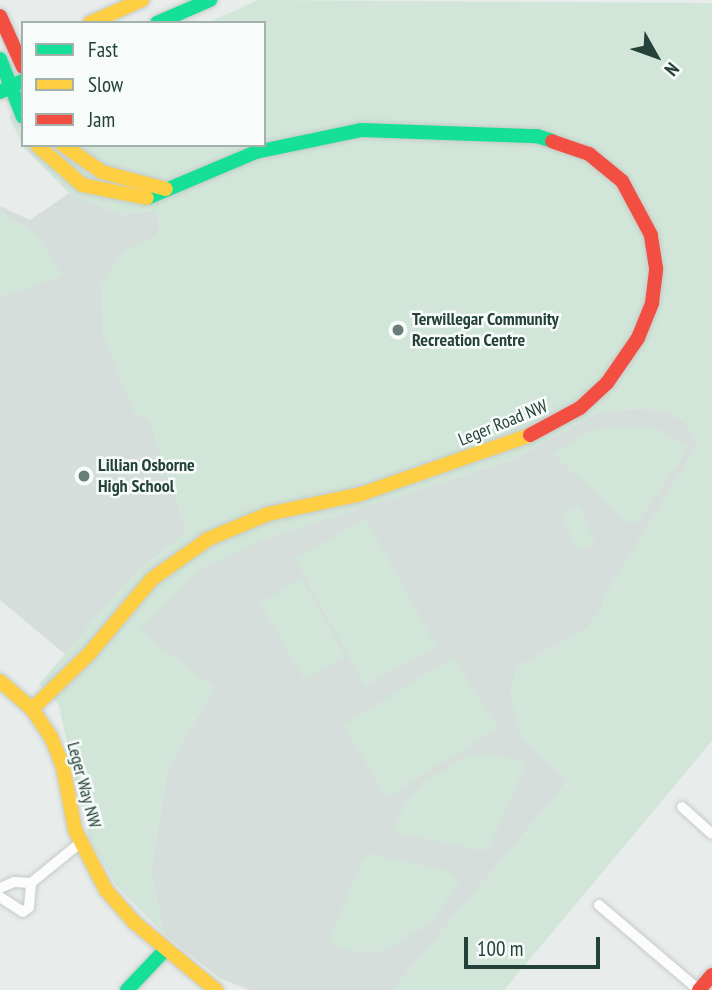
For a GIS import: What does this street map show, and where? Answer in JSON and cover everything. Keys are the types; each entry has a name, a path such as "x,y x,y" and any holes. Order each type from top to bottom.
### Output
{"street":[{"path":"95,21 142,0"},
{"path":"111,21 151,0"},
{"path":"163,21 210,0"},
{"path":"0,16 21,59"},
{"path":"21,61 1,64 21,112"},
{"path":"11,87 21,63"},
{"name":"Leger Road NW","path":"32,709 89,654 152,579 208,539 268,514 361,494 499,448 564,419 593,397 618,368 638,338 652,303 654,251 639,206 612,170 564,142 440,129 361,130 306,138 256,152 149,198 92,190 61,171 39,147"},
{"path":"65,147 102,172 166,189"},
{"name":"Leger Way NW","path":"0,681 32,709 61,760 80,843 115,902 165,950 216,990"},
{"path":"682,807 712,834"},
{"path":"0,888 14,882 31,883 80,843"},
{"path":"0,897 23,912 29,907 31,883"},
{"path":"599,905 699,990 712,975"},
{"path":"127,990 165,950"}],"shaded area":[{"name":"Lillian Osborne High School","path":"69,193 121,215 153,210 158,216 160,230 154,237 123,252 103,334 149,419 187,532 128,580 67,656 0,600 0,206 30,220"},
{"path":"644,408 671,413 686,423 698,444 605,596 600,612 585,630 515,668 521,737 568,781 393,990 250,990 221,979 164,934 151,870 168,768 214,688 139,631 201,568 263,539 512,460 599,412"}],"green space":[{"path":"258,0 712,3 712,741 504,990 393,990 568,781 521,737 510,695 515,668 585,630 600,612 605,596 698,444 686,423 671,413 644,408 599,412 512,460 264,539 201,568 140,631 214,688 168,768 151,870 164,934 117,886 89,838 58,703 39,684 128,580 187,532 149,420 133,411 103,334 101,282 123,252 154,237 160,230 158,216 152,210 121,215 69,193 24,147 266,147 266,21 211,21"},
{"path":"21,109 21,142 9,116"},
{"path":"0,211 37,235 62,275 0,298"},
{"path":"615,426 656,428 689,447 638,521 629,523 553,454 588,432"},
{"path":"580,506 595,543 577,551 562,514"},
{"path":"366,519 436,646 365,686 295,559"},
{"path":"302,579 345,656 304,679 260,603"},
{"path":"454,657 498,728 387,797 343,725"},
{"path":"489,753 526,763 490,846 483,851 393,832 403,808 424,781 472,754"},
{"path":"370,854 447,871 460,881 431,923 382,951 349,951 328,943 363,859"}],"traffic: fast":[{"path":"162,21 210,0"},
{"path":"0,59 21,112"},
{"path":"0,92 21,82"},
{"path":"147,198 256,152 361,130 537,136 552,141"},
{"path":"127,990 165,950"}],"traffic: slow":[{"path":"95,21 142,0"},
{"path":"39,147 82,185 147,198"},
{"path":"66,147 102,172 166,189"},
{"path":"32,709 89,654 152,579 208,539 268,514 361,494 530,435"},
{"path":"0,681 32,709 51,737 63,767 75,830 106,890 134,922 216,990"}],"traffic: jam":[{"path":"0,16 21,63"},
{"path":"530,435 580,408 607,383 638,338 652,303 656,268 651,235 622,181 589,154 552,141"},
{"path":"699,990 712,975"}],"place":[{"name":"Terwillegar Community Recreation Centre","path":"398,330"},
{"name":"Lillian Osborne High School","path":"84,476"}]}
